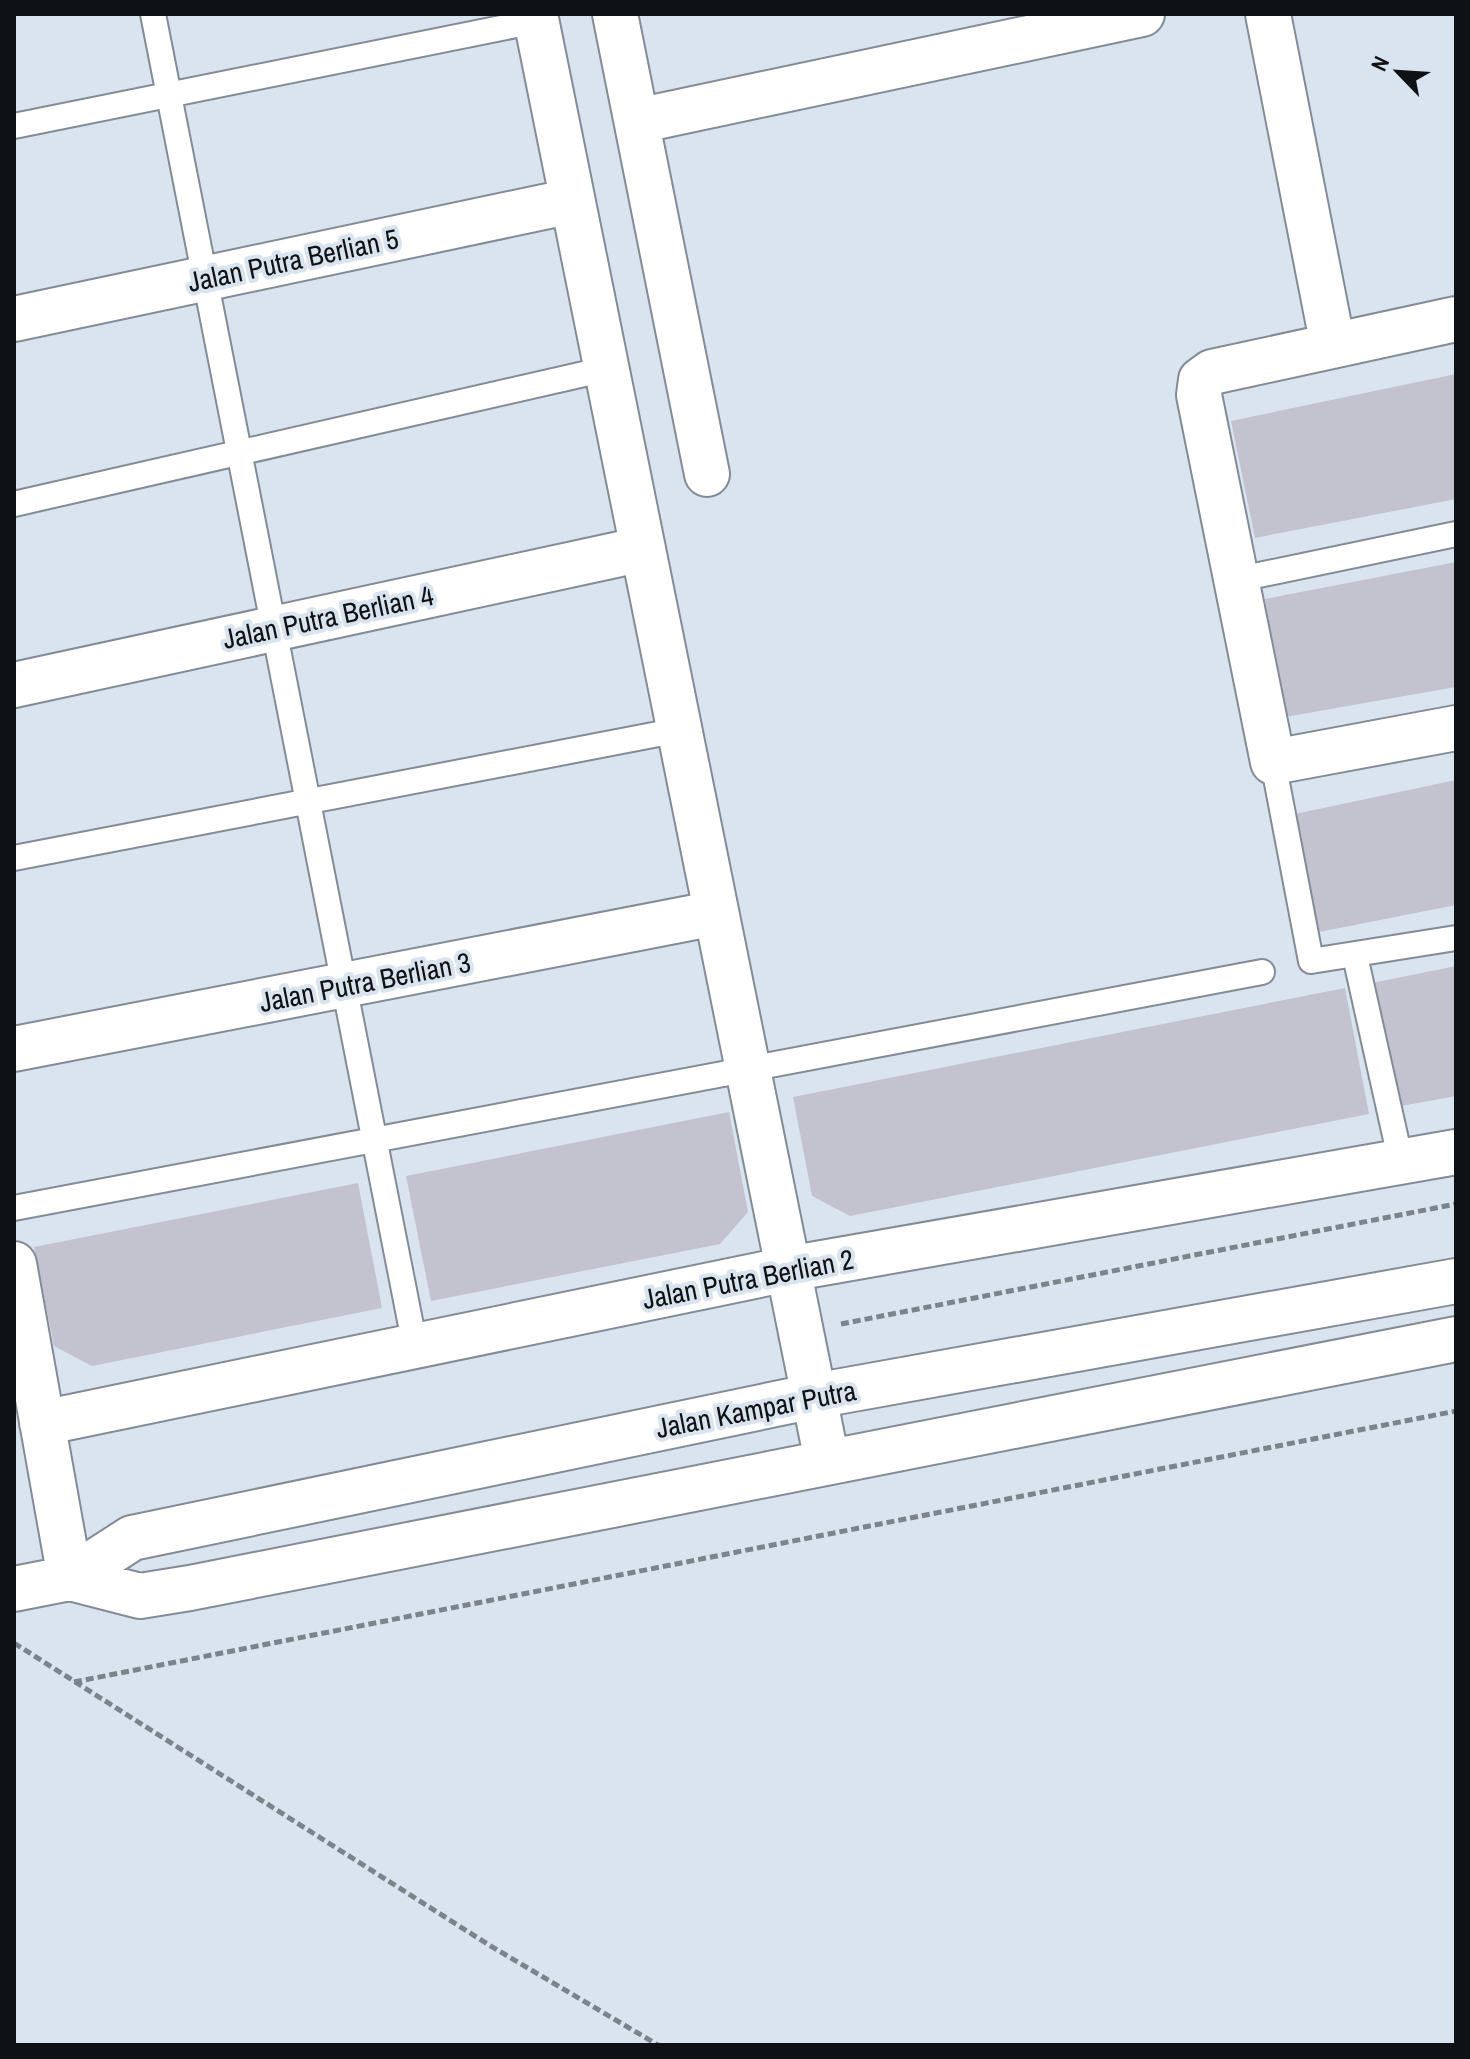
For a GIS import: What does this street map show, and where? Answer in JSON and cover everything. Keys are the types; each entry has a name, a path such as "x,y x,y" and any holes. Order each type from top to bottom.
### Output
{"street":[{"path":"615,14 707,474"},
{"path":"637,121 1142,14"},
{"path":"1268,14 1333,346"},
{"path":"535,18 827,1461"},
{"name":"Jalan Putra Berlian 5","path":"14,319 572,201"},
{"path":"1456,319 1212,372 1201,380 1199,395 1273,762 1456,728"},
{"name":"Jalan Putra Berlian 4","path":"14,685 643,549"},
{"name":"Jalan Putra Berlian 3","path":"14,1049 716,913"},
{"name":"Jalan Putra Berlian 2","path":"42,1423 788,1269 1456,1152"},
{"path":"14,1264 70,1578"},
{"name":"Jalan Kampar Putra","path":"14,1589 70,1578 132,1538 814,1396 1456,1281"},
{"name":"Jalan Kampar Putra","path":"70,1578 140,1596 165,1592 1456,1339"}],"lane":[{"path":"153,14 415,1346"},
{"path":"14,126 535,18"},
{"path":"14,504 606,369"},
{"path":"1235,580 1456,534"},
{"path":"14,858 679,730"},
{"path":"1273,762 1311,961 1456,938"},
{"path":"1355,956 1401,1162"},
{"path":"14,1208 1262,972"}],"path":[{"path":"801,1331 1456,1204"},
{"path":"74,1682 1456,1411"},
{"path":"14,1643 489,1945 658,2045"}],"building":[{"path":"1456,374 1456,499 1255,538 1231,421"},
{"path":"1456,562 1456,687 1285,717 1265,599"},
{"path":"1456,780 1456,905 1319,932 1295,814"},
{"path":"1456,966 1456,1096 1396,1107 1372,983"},
{"path":"1345,988 1369,1114 850,1216 812,1196 793,1097"},
{"path":"729,1112 748,1212 720,1244 431,1301 406,1176"},
{"path":"358,1183 382,1308 92,1366 54,1346 34,1247"}]}
